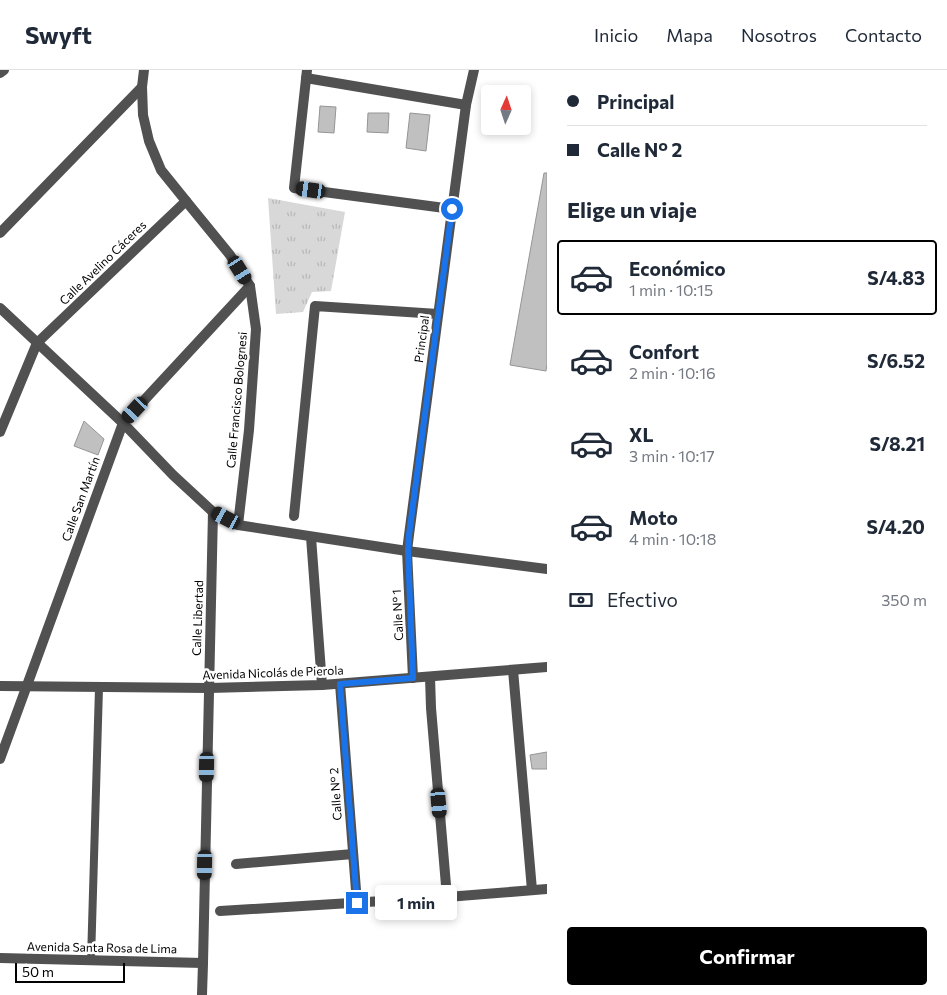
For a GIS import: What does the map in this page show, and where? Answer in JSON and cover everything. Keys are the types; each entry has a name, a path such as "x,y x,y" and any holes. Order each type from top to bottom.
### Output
{"street":[{"path":"0,73 4,70"},
{"name":"Calle Francisco Bolognesi","path":"144,70 142,87 143,115 149,142 161,170 230,255 250,286 256,329 249,430 238,525"},
{"name":"Principal","path":"408,551 466,105 474,70"},
{"path":"452,209 294,188 306,74 466,105"},
{"path":"0,233 142,87"},
{"name":"Calle Avelino Cáceres","path":"37,343 186,202"},
{"name":"Calle San Martín","path":"0,758 123,424 250,286"},
{"path":"294,516 316,306 438,314"},
{"path":"0,308 213,512 238,525 408,551 547,569"},
{"path":"0,432 37,343"},
{"name":"Calle Libertad","path":"202,995 213,512"},
{"path":"311,537 322,685"},
{"name":"Calle N° 1","path":"408,551 413,678"},
{"name":"Avenida Nicolás de Pierola","path":"0,686 209,688 322,685 547,667"},
{"path":"513,670 532,890"},
{"path":"430,677 447,897"},
{"name":"Calle N° 2","path":"340,684 357,903"},
{"path":"236,864 353,854"},
{"path":"220,911 447,897 547,888"},
{"name":"Avenida Santa Rosa de Lima","path":"0,958 203,963"}],"lane":[{"path":"91,960 99,688"}],"green space":[{"path":"268,198 345,212 331,291 312,292 303,312 276,314"}],"building":[{"path":"320,106 336,107 334,133 318,132"},
{"path":"368,113 389,113 388,133 367,132"},
{"path":"410,113 430,115 426,151 406,148"},
{"path":"544,173 547,173 546,371 510,365"},
{"path":"84,421 104,439 98,455 74,446"},
{"path":"547,752 547,769 532,769 530,755"}],"route":[{"path":"357,903 340,684 413,678 409,535 452,209"}]}
